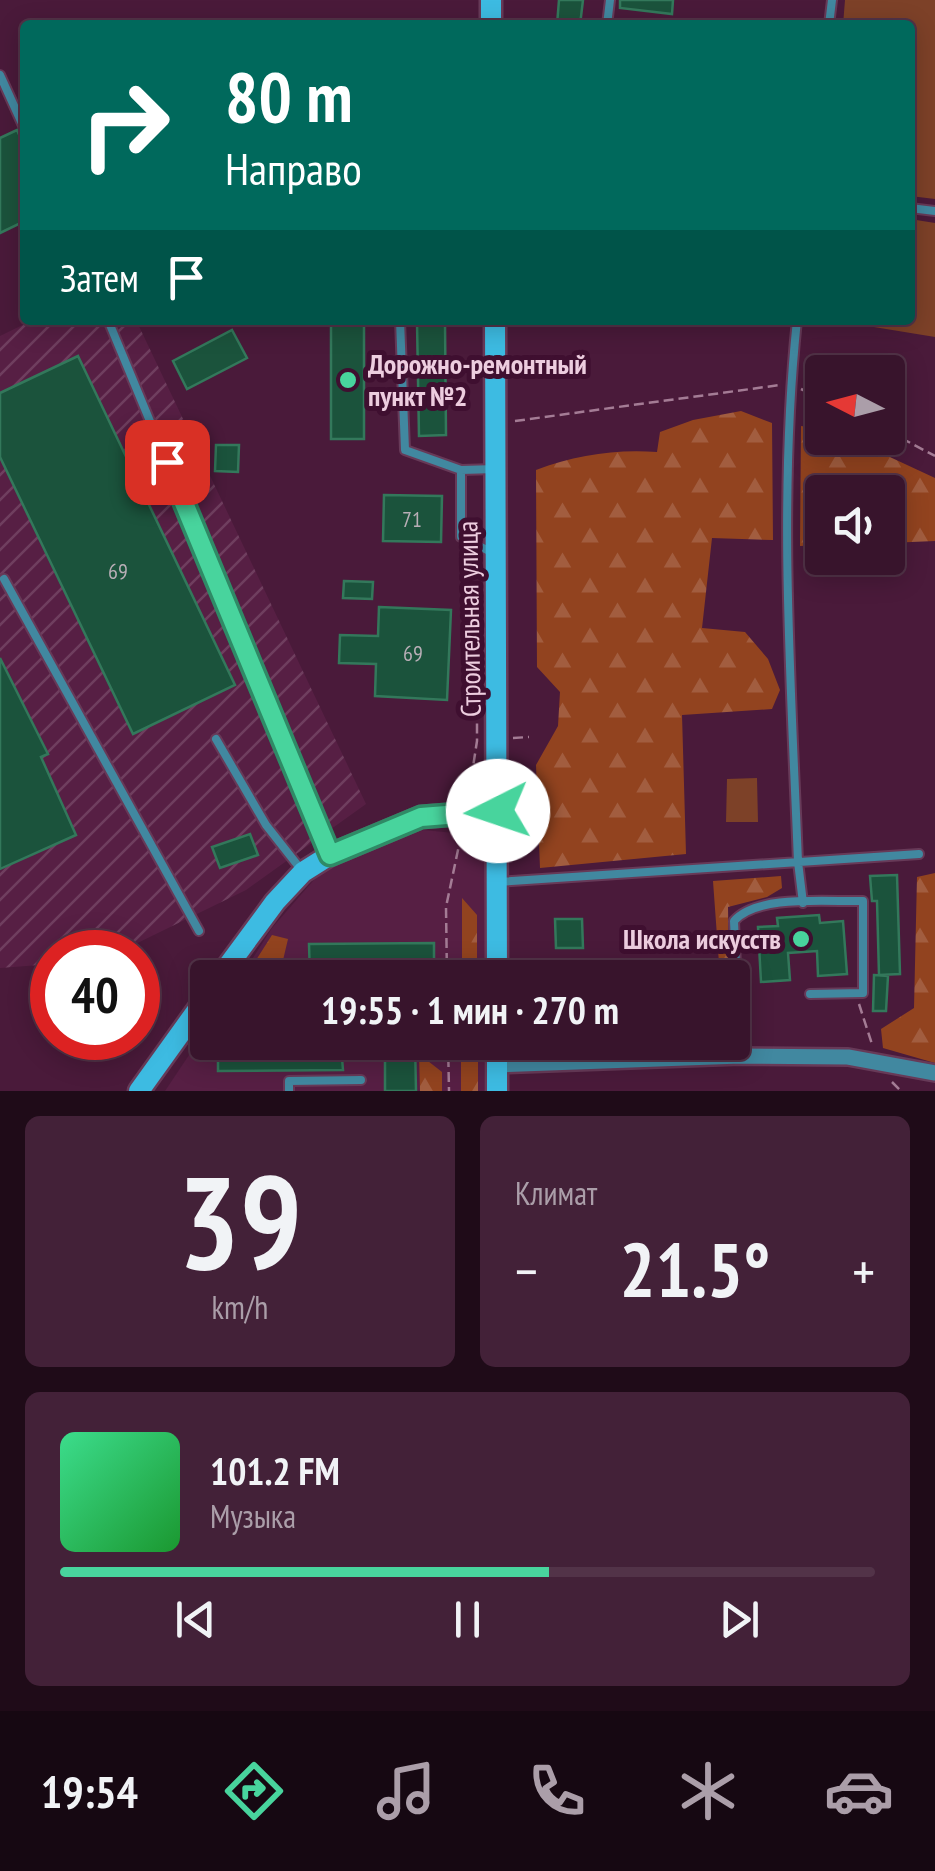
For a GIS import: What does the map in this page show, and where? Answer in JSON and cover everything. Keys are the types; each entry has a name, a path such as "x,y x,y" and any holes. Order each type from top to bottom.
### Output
{"street":[{"name":"Строительная улица","path":"495,325 497,960"},
{"path":"232,960 274,902 303,872 330,855 421,817 498,811"},
{"path":"140,1091 190,1020"},
{"path":"750,1056 848,1058 935,1073"},
{"path":"497,1060 497,1091"},
{"path":"497,1065 632,1060"}],"lane":[{"path":"0,75 20,119"},
{"path":"110,325 330,855"},
{"path":"400,325 406,450 460,470 496,469"},
{"path":"796,325 790,384 786,546 802,903"},
{"path":"460,470 461,537 495,554"},
{"path":"4,580 200,931"},
{"path":"216,739 266,824 303,872"},
{"path":"497,882 919,854"},
{"path":"736,960 734,921 758,905 863,901 863,993 810,994"},
{"path":"289,1091 289,1081 361,1080"}],"path":[{"path":"496,423 790,384 805,392"},
{"path":"905,441 935,456"},
{"path":"447,960 446,907 477,741 477,662"},
{"path":"856,994 878,1062 901,1091"},
{"path":"448,1060 449,1091"}],"shaded area":[{"path":"845,0 935,0 935,199 915,197 915,20 843,20"},
{"path":"915,220 935,223 935,337 862,325 915,325"},
{"path":"23,325 138,325 366,804 246,890 160,932 30,930 30,966 0,968 0,336"},
{"path":"757,778 758,822 726,822 727,779"},
{"path":"423,830 487,836 485,960 252,960 272,928 325,867"},
{"path":"190,1054 190,1060 484,1060 484,1091 165,1091"}],"green space":[{"path":"741,411 772,423 773,540 712,538 702,628 745,632 768,659 780,690 772,709 682,715 686,854 540,868 536,765 558,726 560,692 537,667 536,470 596,454 657,452 660,432 693,420"},
{"path":"801,426 805,427 805,455 886,455 935,478 935,541 905,542 905,475 805,475 805,546 800,546"},
{"path":"935,873 935,1063 883,1048 881,1029 914,1008 917,877"},
{"path":"781,876 782,888 767,897 728,907 729,960 719,960 713,881"},
{"path":"462,898 477,915 477,960 462,960"},
{"path":"272,935 288,939 283,960 256,960"},
{"path":"419,1060 427,1060 442,1072 442,1091 420,1091"},
{"path":"461,1060 478,1060 478,1091 461,1091"}],"building":[{"path":"559,0 583,0 581,20 557,20"},
{"path":"620,0 673,0 672,14 620,8"},
{"path":"17,130 20,137 20,223 0,233 0,138"},
{"name":"Дорожно-ремонтный пункт №2","path":"331,325 364,325 364,439 331,439"},
{"path":"417,325 445,325 446,435 419,436"},
{"path":"232,330 247,358 187,389 173,361"},
{"path":"78,356 235,685 133,734 0,457 0,393"},
{"path":"216,445 239,445 238,472 215,471"},
{"path":"384,495 442,496 441,542 383,541"},
{"path":"344,581 373,582 372,599 343,598"},
{"path":"379,607 451,610 447,700 375,696 376,664 339,663 340,635 378,636"},
{"path":"0,658 48,754 41,757 76,835 0,869"},
{"path":"250,834 258,855 220,868 212,847"},
{"path":"897,875 900,974 879,975 877,901 872,901 870,876"},
{"name":"Школа искусств","path":"819,915 820,923 843,921 847,974 818,976 817,951 788,953 790,980 761,982 758,927 778,926 777,918"},
{"path":"555,919 582,919 583,948 556,948"},
{"path":"434,943 434,960 310,960 309,944"},
{"path":"874,975 888,976 886,1011 873,1011"},
{"path":"218,1060 342,1060 343,1070 218,1071"},
{"path":"385,1060 415,1060 416,1091 385,1091"}],"place":[{"name":"Дорожно-ремонтный пункт №2","path":"348,380"},
{"name":"Школа искусств","path":"801,939"}],"route":[{"path":"167,462 330,855 370,835 421,817 498,811"}]}
